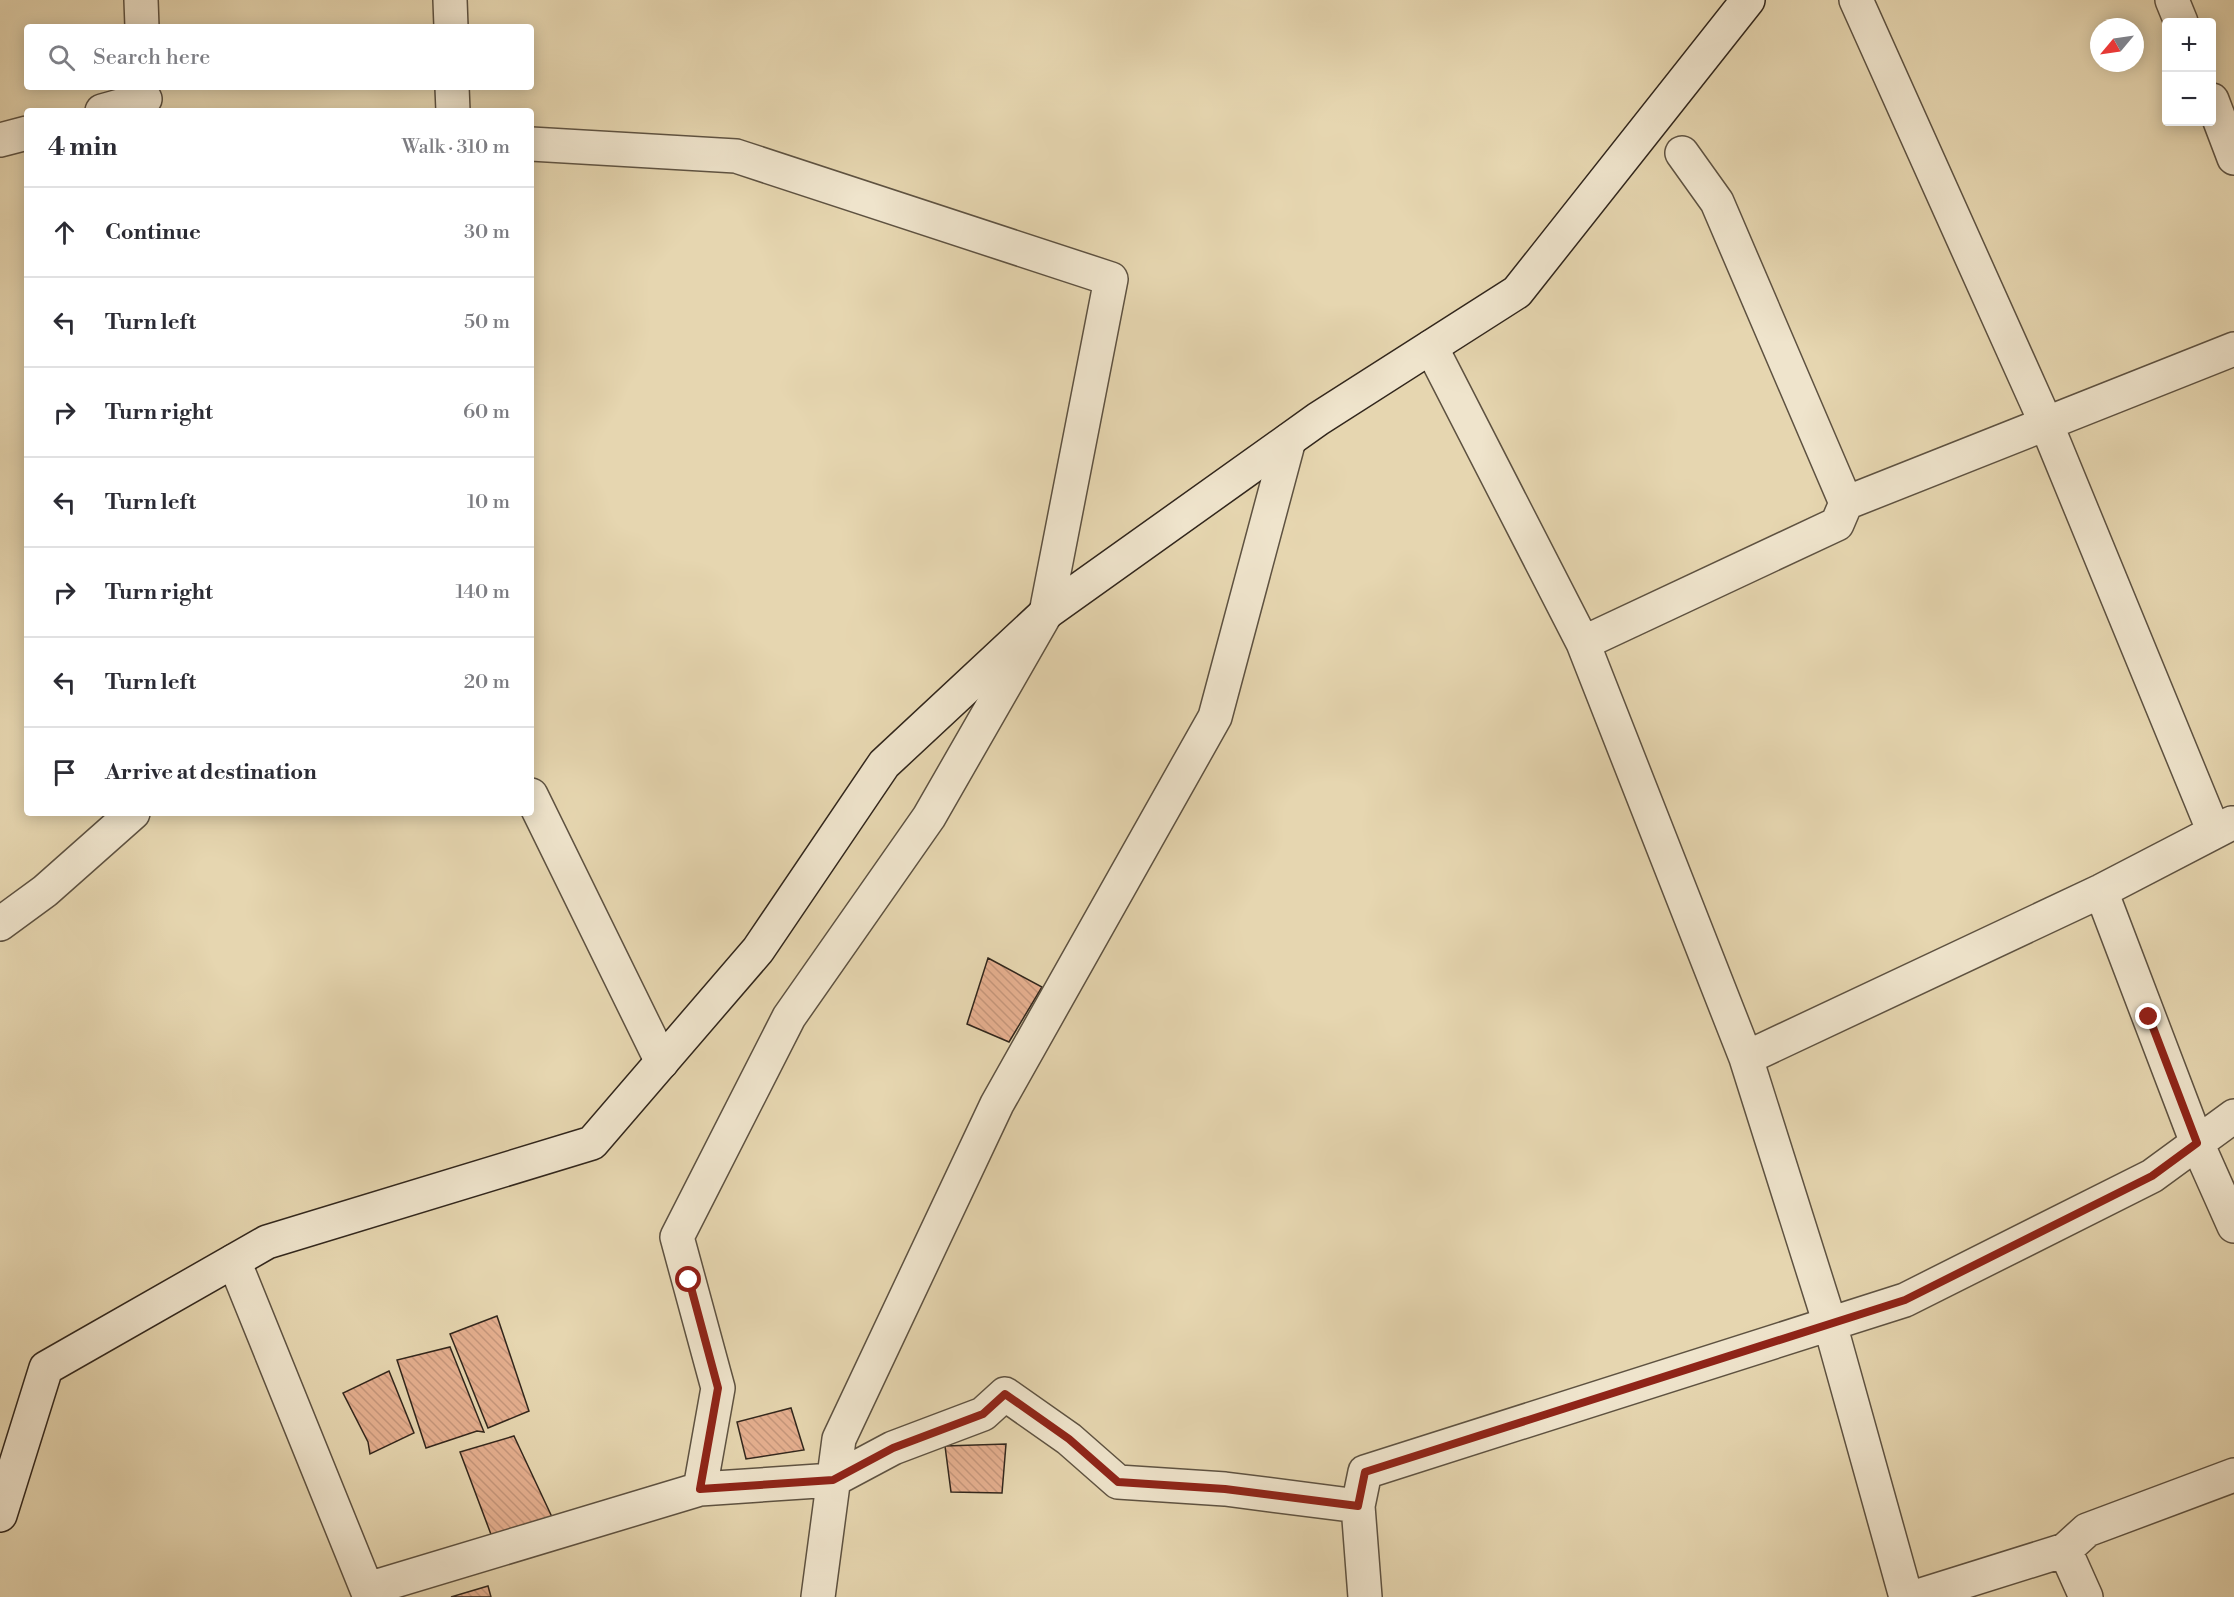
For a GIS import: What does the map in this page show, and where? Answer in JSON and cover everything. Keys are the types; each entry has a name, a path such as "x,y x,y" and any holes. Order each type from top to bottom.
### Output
{"street":[{"path":"141,0 142,24"},
{"path":"450,0 450,24"},
{"path":"0,1515 46,1368 267,1242 592,1143 758,950 884,764 1046,614 1289,440 1517,292 1748,0"},
{"path":"1746,1058 2101,891 2224,828 1856,0"},
{"path":"2172,0 2179,18"},
{"path":"452,90 453,108"},
{"path":"113,108 145,99"},
{"path":"2216,113 2234,158"},
{"path":"0,140 24,134"},
{"path":"534,144 736,156 1111,279 1046,614 929,817 789,1017 677,1237 718,1388 700,1489"},
{"path":"1682,153 1717,202 1846,503"},
{"path":"1431,346 1583,644 1746,1058 1830,1324 1906,1597"},
{"path":"1583,644 1837,524 1846,503 2045,421 2234,349"},
{"path":"818,1597 839,1439 997,1104 1215,717 1289,440"},
{"path":"534,801 662,1062"},
{"path":"0,924 45,891 130,816"},
{"path":"2101,891 2197,1143 2234,1226"},
{"path":"1365,1597 1358,1506 1365,1472 1905,1300 2152,1176 2234,1116"},
{"path":"234,1261 369,1593 700,1489 833,1480 893,1448 983,1414 1005,1394 1069,1439 1118,1482 1225,1489 1358,1506"},
{"path":"1915,1597 2065,1550 2087,1530 2234,1475"},
{"path":"2065,1550 2086,1597"}],"building":[{"path":"988,958 1042,987 1009,1042 967,1024"},
{"path":"497,1316 529,1411 488,1428 450,1334"},
{"path":"450,1347 484,1432 477,1431 426,1448 397,1360"},
{"path":"389,1371 414,1433 370,1454 368,1442 343,1393"},
{"path":"791,1408 804,1450 746,1459 737,1422"},
{"path":"514,1436 552,1517 492,1537 460,1452"},
{"path":"1006,1444 1002,1493 951,1492 945,1446"},
{"path":"488,1586 491,1597 451,1597"}],"route":[{"path":"689,1280 718,1388 700,1489 833,1480 893,1448 983,1414 1005,1394 1069,1439 1118,1482 1225,1489 1358,1506 1365,1472 1905,1300 2152,1176 2197,1143 2149,1017"}]}
